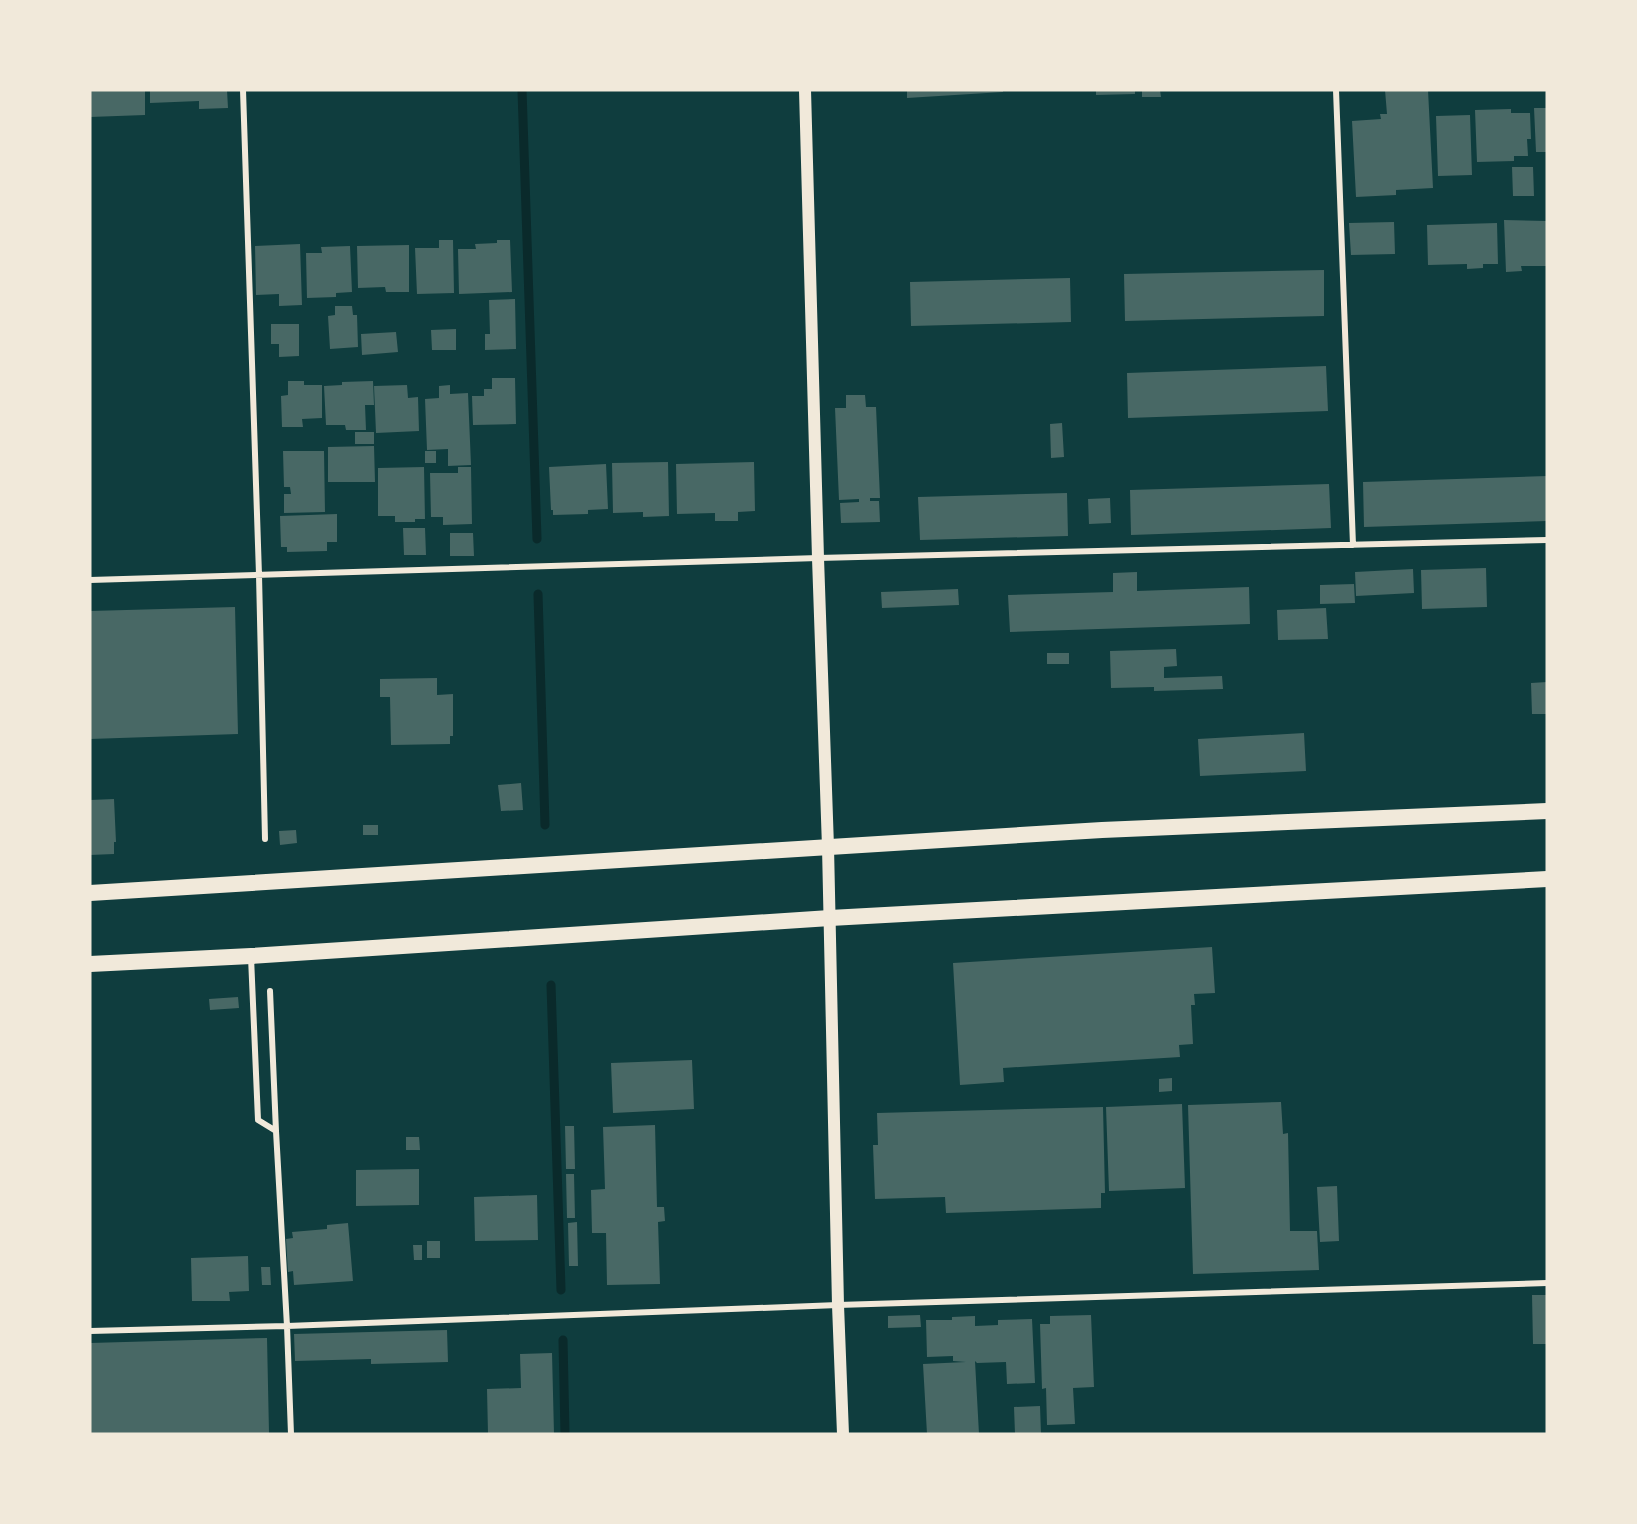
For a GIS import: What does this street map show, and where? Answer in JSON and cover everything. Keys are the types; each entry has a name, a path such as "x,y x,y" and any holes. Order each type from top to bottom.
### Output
{"highway":[{"path":"90,893 1102,830 1547,811"},
{"path":"90,964 251,956 830,918 1547,879"}],"main road":[{"path":"805,90 843,1434"}],"street":[{"path":"243,90 265,839"},
{"path":"1336,90 1353,545"},
{"path":"90,580 818,558 1547,540"},
{"path":"251,956 258,1120 276,1131"},
{"path":"270,991 291,1434"},
{"path":"90,1331 1547,1282"}],"building":[{"path":"90,90 145,90 145,115 90,117"},
{"path":"150,90 227,90 228,108 199,109 199,101 150,103"},
{"path":"907,90 1003,90 1003,92 907,98"},
{"path":"1096,90 1135,90 1135,94 1096,95"},
{"path":"1142,90 1160,90 1161,97 1142,97"},
{"path":"1385,90 1428,90 1433,188 1396,190 1396,195 1356,197 1352,121 1381,119 1380,114 1387,114"},
{"path":"1534,108 1547,108 1547,152 1536,152"},
{"path":"1511,109 1511,113 1530,113 1531,139 1527,139 1528,156 1514,156 1514,161 1477,162 1475,110"},
{"path":"1470,115 1472,175 1438,176 1436,116"},
{"path":"1512,167 1533,167 1534,196 1513,196"},
{"path":"1504,220 1547,221 1547,266 1521,266 1522,271 1506,272"},
{"path":"1394,222 1395,254 1351,255 1349,223"},
{"path":"1497,223 1498,264 1483,264 1483,268 1467,269 1467,264 1428,265 1427,225"},
{"path":"439,240 453,240 454,293 417,294 415,248 439,248"},
{"path":"497,240 510,240 512,292 459,294 458,249 476,249 475,244 497,243"},
{"path":"300,244 302,305 279,306 279,294 256,295 255,246"},
{"path":"409,245 409,292 386,292 385,287 358,288 357,246"},
{"path":"350,246 352,292 336,293 336,297 307,298 306,253 322,253 321,247"},
{"path":"1324,270 1324,316 1125,321 1124,274"},
{"path":"1070,278 1071,322 911,326 910,282"},
{"path":"515,299 516,349 485,350 485,334 490,334 489,300"},
{"path":"335,306 352,306 353,315 357,315 358,347 330,349 328,316 335,315"},
{"path":"271,324 299,324 299,356 279,357 279,344 271,344"},
{"path":"456,329 456,350 432,350 431,330"},
{"path":"396,332 398,352 362,355 361,334"},
{"path":"1326,366 1328,411 1128,418 1127,373"},
{"path":"492,378 515,378 516,424 473,425 472,396 484,396 484,389 492,389"},
{"path":"288,381 304,381 304,385 322,385 322,418 302,419 303,427 282,427 281,396 288,395"},
{"path":"373,381 374,405 365,405 366,430 346,430 345,425 326,425 324,386 342,385 342,382"},
{"path":"407,385 408,398 418,397 419,431 376,433 374,386"},
{"path":"450,385 450,394 468,393 471,465 448,466 448,449 427,450 425,399 439,398 439,386"},
{"path":"846,395 865,395 866,407 876,407 880,498 870,498 870,501 879,501 880,522 841,523 840,503 859,502 859,499 839,500 835,408 846,408"},
{"path":"1062,423 1064,457 1051,458 1050,424"},
{"path":"355,432 374,432 374,444 355,444"},
{"path":"374,446 375,482 328,482 328,447"},
{"path":"283,451 324,451 325,512 284,513 284,494 291,494 290,487 284,487"},
{"path":"425,451 436,451 436,463 425,463"},
{"path":"668,462 669,516 643,517 643,512 613,513 612,463"},
{"path":"754,462 755,511 738,512 738,521 715,521 715,513 677,514 676,464"},
{"path":"606,464 608,509 588,510 588,514 553,515 549,467"},
{"path":"424,467 425,519 415,519 415,522 395,522 395,516 378,516 378,468"},
{"path":"458,467 471,467 472,524 443,525 443,517 431,517 430,473 458,473"},
{"path":"1547,476 1547,521 1364,527 1363,482"},
{"path":"1329,484 1331,528 1131,535 1130,490"},
{"path":"1067,493 1068,536 920,540 918,497"},
{"path":"1110,498 1111,523 1089,524 1088,499"},
{"path":"337,514 337,542 327,542 327,551 287,552 287,547 281,547 280,516"},
{"path":"403,528 425,528 426,555 404,555"},
{"path":"450,533 473,533 474,556 450,556"},
{"path":"1486,568 1487,607 1422,609 1421,570"},
{"path":"1413,569 1414,593 1356,596 1355,572"},
{"path":"1137,572 1137,591 1249,587 1250,624 1010,632 1008,595 1113,592 1113,573"},
{"path":"1354,584 1355,603 1320,604 1320,585"},
{"path":"958,589 959,605 882,608 881,592"},
{"path":"235,607 238,734 90,739 90,611"},
{"path":"1326,608 1328,639 1278,640 1277,610"},
{"path":"1176,649 1177,666 1164,667 1164,678 1222,676 1223,689 1154,691 1154,687 1111,688 1110,651"},
{"path":"1047,653 1069,653 1069,664 1047,664"},
{"path":"437,678 437,695 453,694 453,736 450,736 450,744 391,745 390,697 380,697 380,679"},
{"path":"1547,682 1547,714 1532,714 1531,683"},
{"path":"1304,733 1306,771 1200,776 1198,739"},
{"path":"521,783 523,810 501,811 498,785"},
{"path":"114,799 116,842 114,842 114,854 90,855 90,800"},
{"path":"363,825 378,825 378,835 363,835"},
{"path":"296,830 297,843 280,845 279,831"},
{"path":"1212,947 1215,993 1194,994 1195,1005 1191,1005 1193,1044 1179,1045 1180,1057 1003,1068 1004,1082 960,1085 953,963"},
{"path":"238,997 239,1008 210,1010 209,999"},
{"path":"692,1060 694,1109 613,1113 611,1063"},
{"path":"1172,1078 1172,1091 1159,1092 1159,1079"},
{"path":"1281,1102 1283,1134 1288,1133 1290,1231 1317,1231 1319,1270 1193,1274 1188,1105"},
{"path":"1182,1104 1185,1188 1109,1191 1106,1107"},
{"path":"1103,1107 1105,1193 1101,1193 1101,1208 946,1213 945,1197 875,1199 873,1145 878,1145 877,1113"},
{"path":"655,1125 657,1207 664,1207 665,1221 658,1222 660,1284 607,1285 606,1233 592,1233 591,1190 605,1189 603,1127"},
{"path":"565,1126 574,1126 575,1169 566,1169"},
{"path":"406,1137 419,1137 420,1150 406,1150"},
{"path":"419,1169 419,1205 356,1206 356,1170"},
{"path":"566,1174 574,1174 575,1218 567,1218"},
{"path":"1337,1186 1339,1241 1320,1242 1317,1187"},
{"path":"537,1195 538,1240 475,1241 474,1197"},
{"path":"577,1222 578,1266 569,1266 568,1223"},
{"path":"348,1223 353,1281 294,1285 293,1271 288,1272 286,1239 293,1238 292,1232 327,1229 327,1225"},
{"path":"427,1241 440,1241 440,1258 427,1258"},
{"path":"413,1245 422,1245 422,1260 414,1260"},
{"path":"248,1256 249,1291 229,1292 230,1301 192,1301 191,1258"},
{"path":"261,1267 270,1267 271,1285 262,1285"},
{"path":"1532,1295 1547,1295 1547,1344 1533,1344"},
{"path":"920,1315 921,1327 888,1328 888,1316"},
{"path":"1091,1315 1094,1387 1073,1388 1075,1424 1047,1425 1046,1388 1042,1389 1040,1324 1050,1324 1050,1316"},
{"path":"975,1316 975,1326 998,1325 998,1320 1032,1319 1035,1383 1007,1384 1006,1362 977,1363 975,1361 979,1434 927,1434 923,1364 966,1362 953,1361 953,1356 927,1357 926,1320 952,1320 952,1317"},
{"path":"447,1330 448,1362 371,1364 371,1359 295,1361 294,1334"},
{"path":"267,1338 269,1433 90,1434 90,1343"},
{"path":"552,1353 554,1434 488,1434 487,1389 521,1388 520,1354"},
{"path":"1040,1406 1041,1434 1015,1434 1014,1407"}],"waterway":[{"path":"522,90 537,539"},
{"path":"538,594 545,825"},
{"path":"551,985 561,1290"},
{"path":"563,1340 565,1434"}]}
